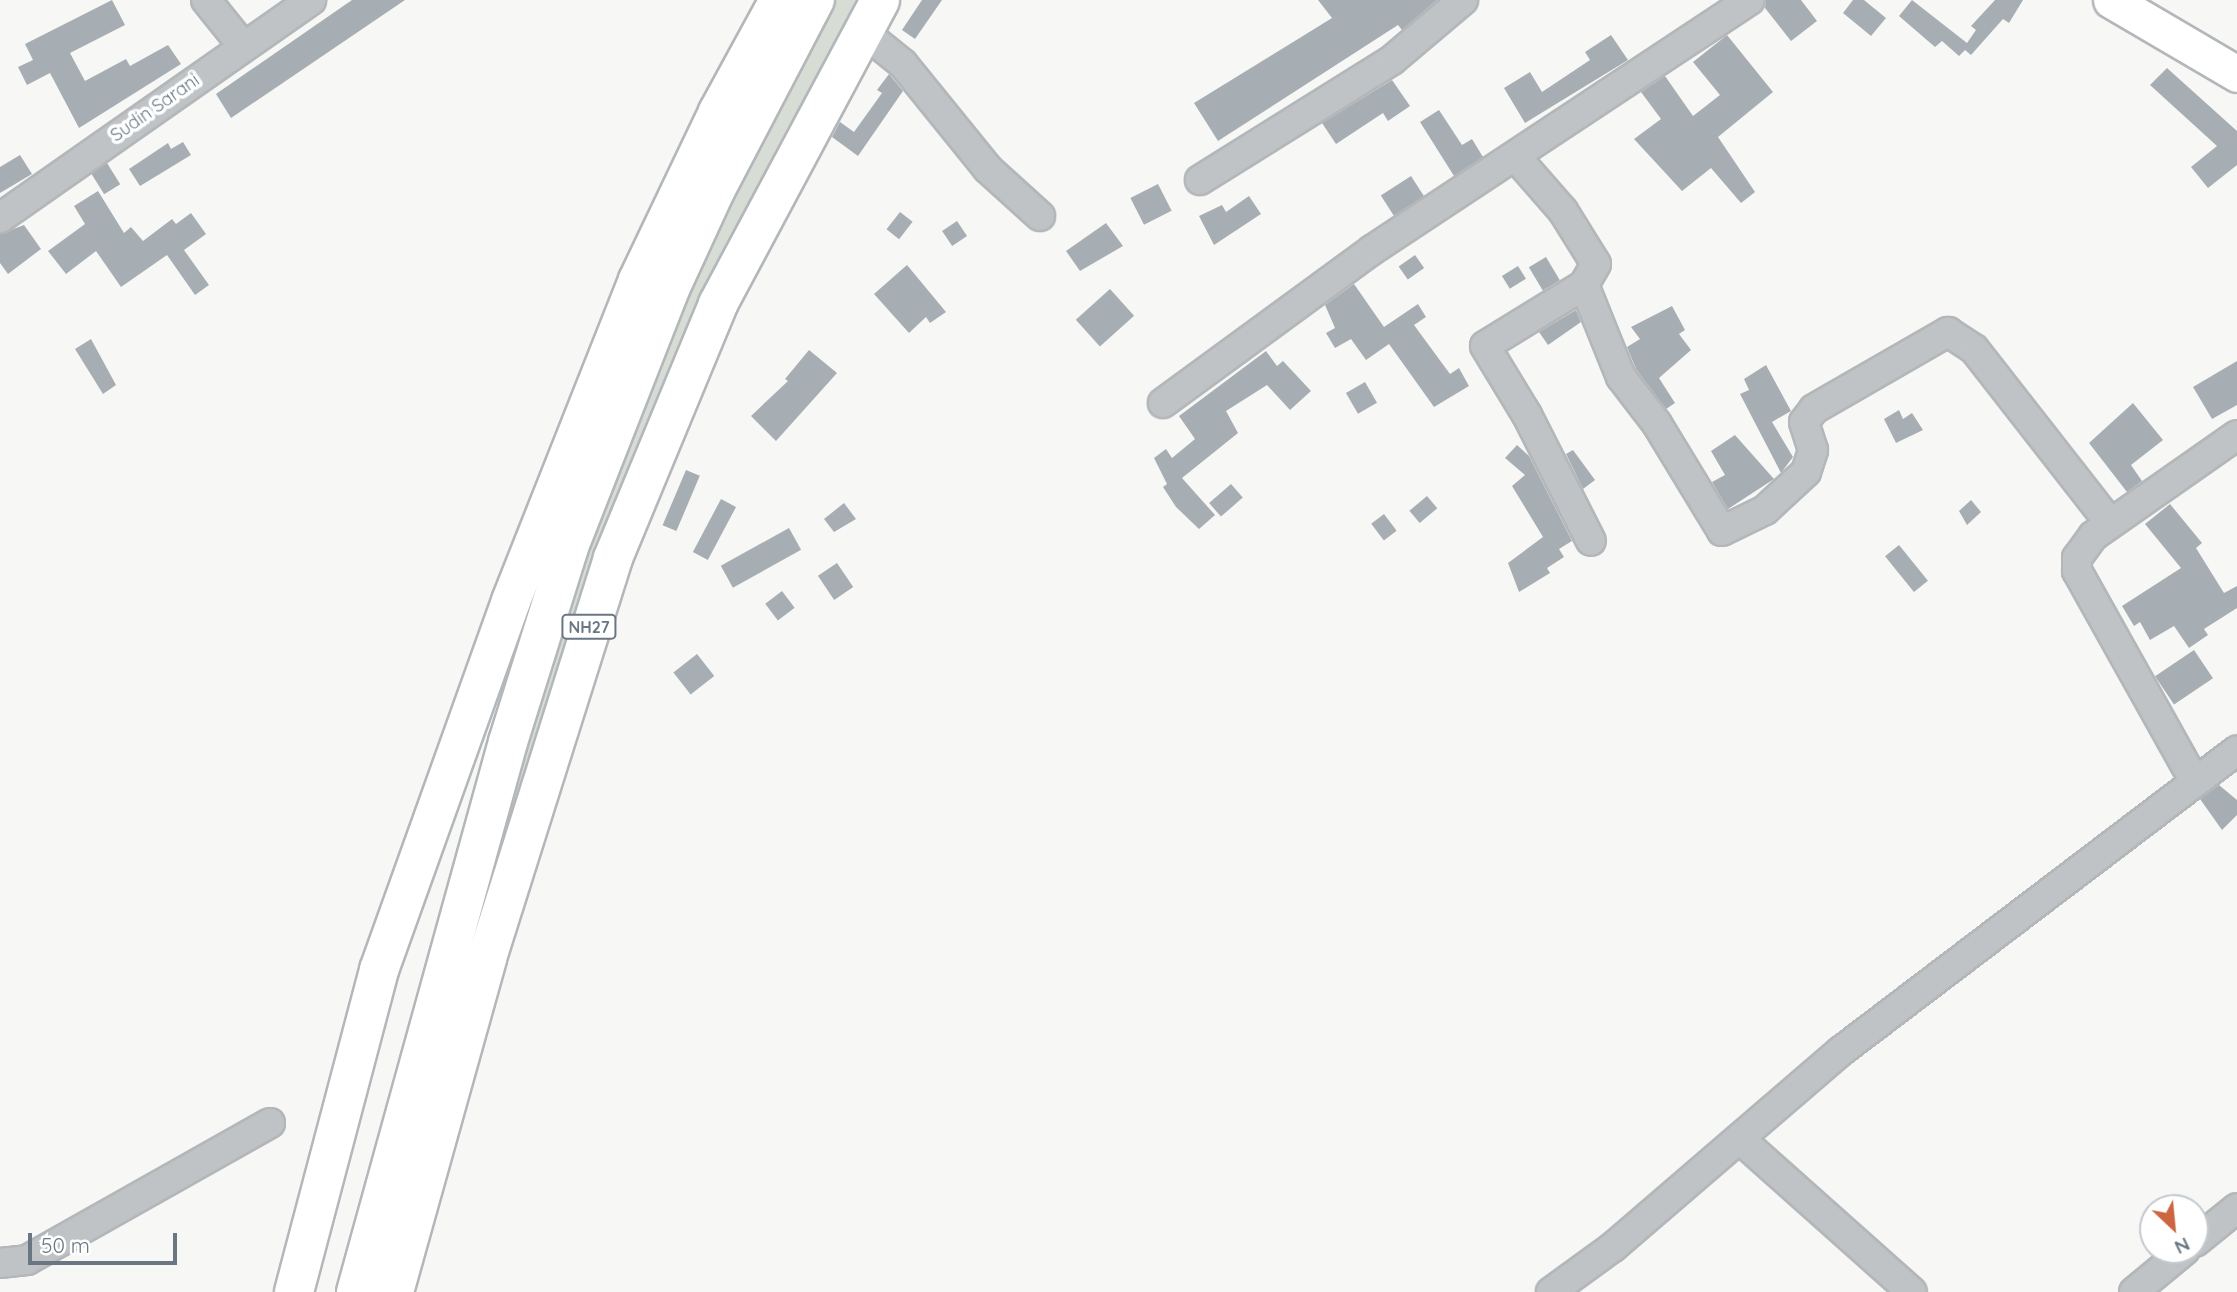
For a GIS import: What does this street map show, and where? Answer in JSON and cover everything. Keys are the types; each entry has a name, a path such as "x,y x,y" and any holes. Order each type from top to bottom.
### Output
{"highway":[{"path":"294,1292 379,970 510,601 638,280 718,112 779,0"},
{"name":"NH27","path":"356,1292 511,732 569,547 670,289 715,191 815,0"},
{"name":"NH27","path":"394,1292 486,958 613,558 718,304 871,15"}],"main road":[{"path":"2111,0 2237,74"}],"street":[{"path":"206,0 243,46"},
{"name":"Sudin Sarani","path":"0,218 311,0"},
{"path":"1200,180 1392,60 1463,0"},
{"path":"1163,403 1372,250 1751,0"},
{"path":"871,15 903,64 933,95 988,169 1040,216"},
{"path":"1515,156 1563,211 1594,256 1594,271 1584,285 1485,346 1527,415 1591,541"},
{"path":"1584,285 1621,377 1657,424 1722,531 1765,510 1806,472 1813,450 1804,422 1814,409 1948,332 1974,349 2110,523"},
{"path":"2194,782 2077,571 2082,547 2110,523 2237,435"},
{"path":"1551,1292 1613,1247 1841,1051 2237,750"},
{"path":"0,1263 27,1260 271,1123"},
{"path":"1740,1139 1912,1292"},
{"path":"2209,1231 2237,1208"},
{"path":"2134,1292 2168,1264"}],"shaded area":[{"path":"830,0 869,0 717,274 383,1292 544,652 693,262"}],"building":[{"path":"112,0 125,25 70,53 85,81 126,59 130,66 168,45 181,64 79,128 50,73 27,85 18,67 33,60 25,44"},
{"path":"352,0 405,0 231,118 216,94"},
{"path":"922,0 942,0 915,39 902,30"},
{"path":"1318,0 1437,0 1402,30 1398,25 1218,141 1194,103 1332,18"},
{"path":"1766,0 1801,0 1817,21 1791,41 1765,8"},
{"path":"1853,0 1864,0 1886,18 1871,36 1843,13"},
{"path":"1912,0 1967,43 1976,30 1971,26 1995,0 2023,0 2009,23 2003,19 1971,55 1965,50 1959,56 1942,41 1935,47 1899,16"},
{"path":"1611,35 1628,60 1525,123 1504,88 1530,72 1542,92 1590,60 1585,52"},
{"path":"1727,35 1773,92 1718,137 1755,192 1741,203 1711,168 1682,191 1634,139 1661,119 1641,92 1665,76 1693,116 1720,95 1693,62"},
{"path":"2167,68 2237,131 2237,165 2208,188 2191,167 2217,146 2150,85"},
{"path":"889,74 903,91 858,156 832,137 840,122 854,132 882,93 877,90"},
{"path":"1392,80 1410,106 1388,121 1383,113 1336,144 1322,123"},
{"path":"1439,110 1462,145 1472,139 1483,157 1454,176 1420,122"},
{"path":"183,142 191,155 140,186 129,169 168,143 171,149"},
{"path":"20,155 32,174 0,193 0,167"},
{"path":"107,163 120,184 104,194 91,173"},
{"path":"1411,176 1424,196 1394,216 1381,196"},
{"path":"1158,184 1172,211 1144,225 1130,198"},
{"path":"98,191 124,233 131,227 143,241 172,219 176,224 191,213 206,234 184,250 209,285 195,295 167,255 121,287 96,251 66,274 48,251 85,224 74,206"},
{"path":"1249,196 1261,214 1214,245 1199,216 1222,205 1226,212"},
{"path":"900,212 913,222 899,239 886,229"},
{"path":"957,221 967,236 952,246 942,231"},
{"path":"1106,223 1123,246 1080,271 1066,251"},
{"path":"24,225 41,249 8,274 0,263 0,234"},
{"path":"1415,255 1424,268 1408,280 1399,266"},
{"path":"1546,257 1560,280 1543,290 1529,267"},
{"path":"907,265 946,312 930,323 926,317 909,333 874,294"},
{"path":"1518,266 1526,279 1510,289 1502,276"},
{"path":"1354,284 1384,327 1418,304 1426,317 1414,325 1450,374 1459,368 1469,386 1434,407 1389,344 1366,360 1351,339 1335,348 1326,333 1335,328 1325,305"},
{"path":"1110,289 1134,316 1100,347 1076,320"},
{"path":"1672,306 1685,330 1679,334 1691,350 1659,378 1675,403 1666,409 1636,369 1627,347 1640,339 1631,327"},
{"path":"1576,310 1581,322 1548,345 1539,332"},
{"path":"91,339 116,385 103,394 75,349"},
{"path":"809,350 837,373 776,441 751,416 788,381 785,379"},
{"path":"1266,351 1277,366 1283,361 1311,391 1290,410 1267,385 1226,411 1238,433 1182,478 1215,515 1199,529 1176,507 1163,487 1167,484 1154,458 1166,449 1172,458 1195,439 1179,416"},
{"path":"2237,361 2237,405 2212,419 2193,387"},
{"path":"1766,365 1791,411 1772,422 1793,457 1781,473 1740,394 1749,390 1744,379"},
{"path":"1365,382 1377,403 1358,414 1346,393"},
{"path":"2133,403 2163,440 2131,465 2142,481 2127,492 2089,443"},
{"path":"1899,410 1903,419 1912,413 1923,430 1896,443 1884,419"},
{"path":"1735,435 1774,479 1728,509 1712,482 1725,475 1711,451"},
{"path":"1517,445 1529,456 1572,541 1559,549 1564,557 1547,568 1550,573 1519,592 1508,563 1543,537 1512,486 1525,475 1505,458"},
{"path":"1573,450 1595,480 1583,489 1566,454"},
{"path":"686,470 700,476 676,531 663,525"},
{"path":"1231,484 1243,498 1221,517 1209,503"},
{"path":"1427,496 1437,508 1420,523 1409,511"},
{"path":"721,499 736,507 708,560 693,552"},
{"path":"1971,500 1981,512 1967,525 1959,511"},
{"path":"844,503 856,519 834,532 824,519"},
{"path":"2170,504 2202,543 2196,548 2224,593 2237,586 2237,608 2204,629 2208,635 2189,648 2174,626 2150,640 2140,622 2134,626 2122,606 2181,568 2145,524"},
{"path":"1384,514 1397,531 1384,540 1371,524"},
{"path":"789,528 801,550 733,588 721,566"},
{"path":"1899,545 1928,581 1914,592 1885,556"},
{"path":"837,563 853,587 834,600 818,576"},
{"path":"782,591 795,608 778,620 765,604"},
{"path":"2194,650 2213,678 2174,704 2155,676"},
{"path":"697,654 714,676 691,695 673,672"},
{"path":"2219,785 2237,800 2237,815 2222,830 2200,799"}]}
